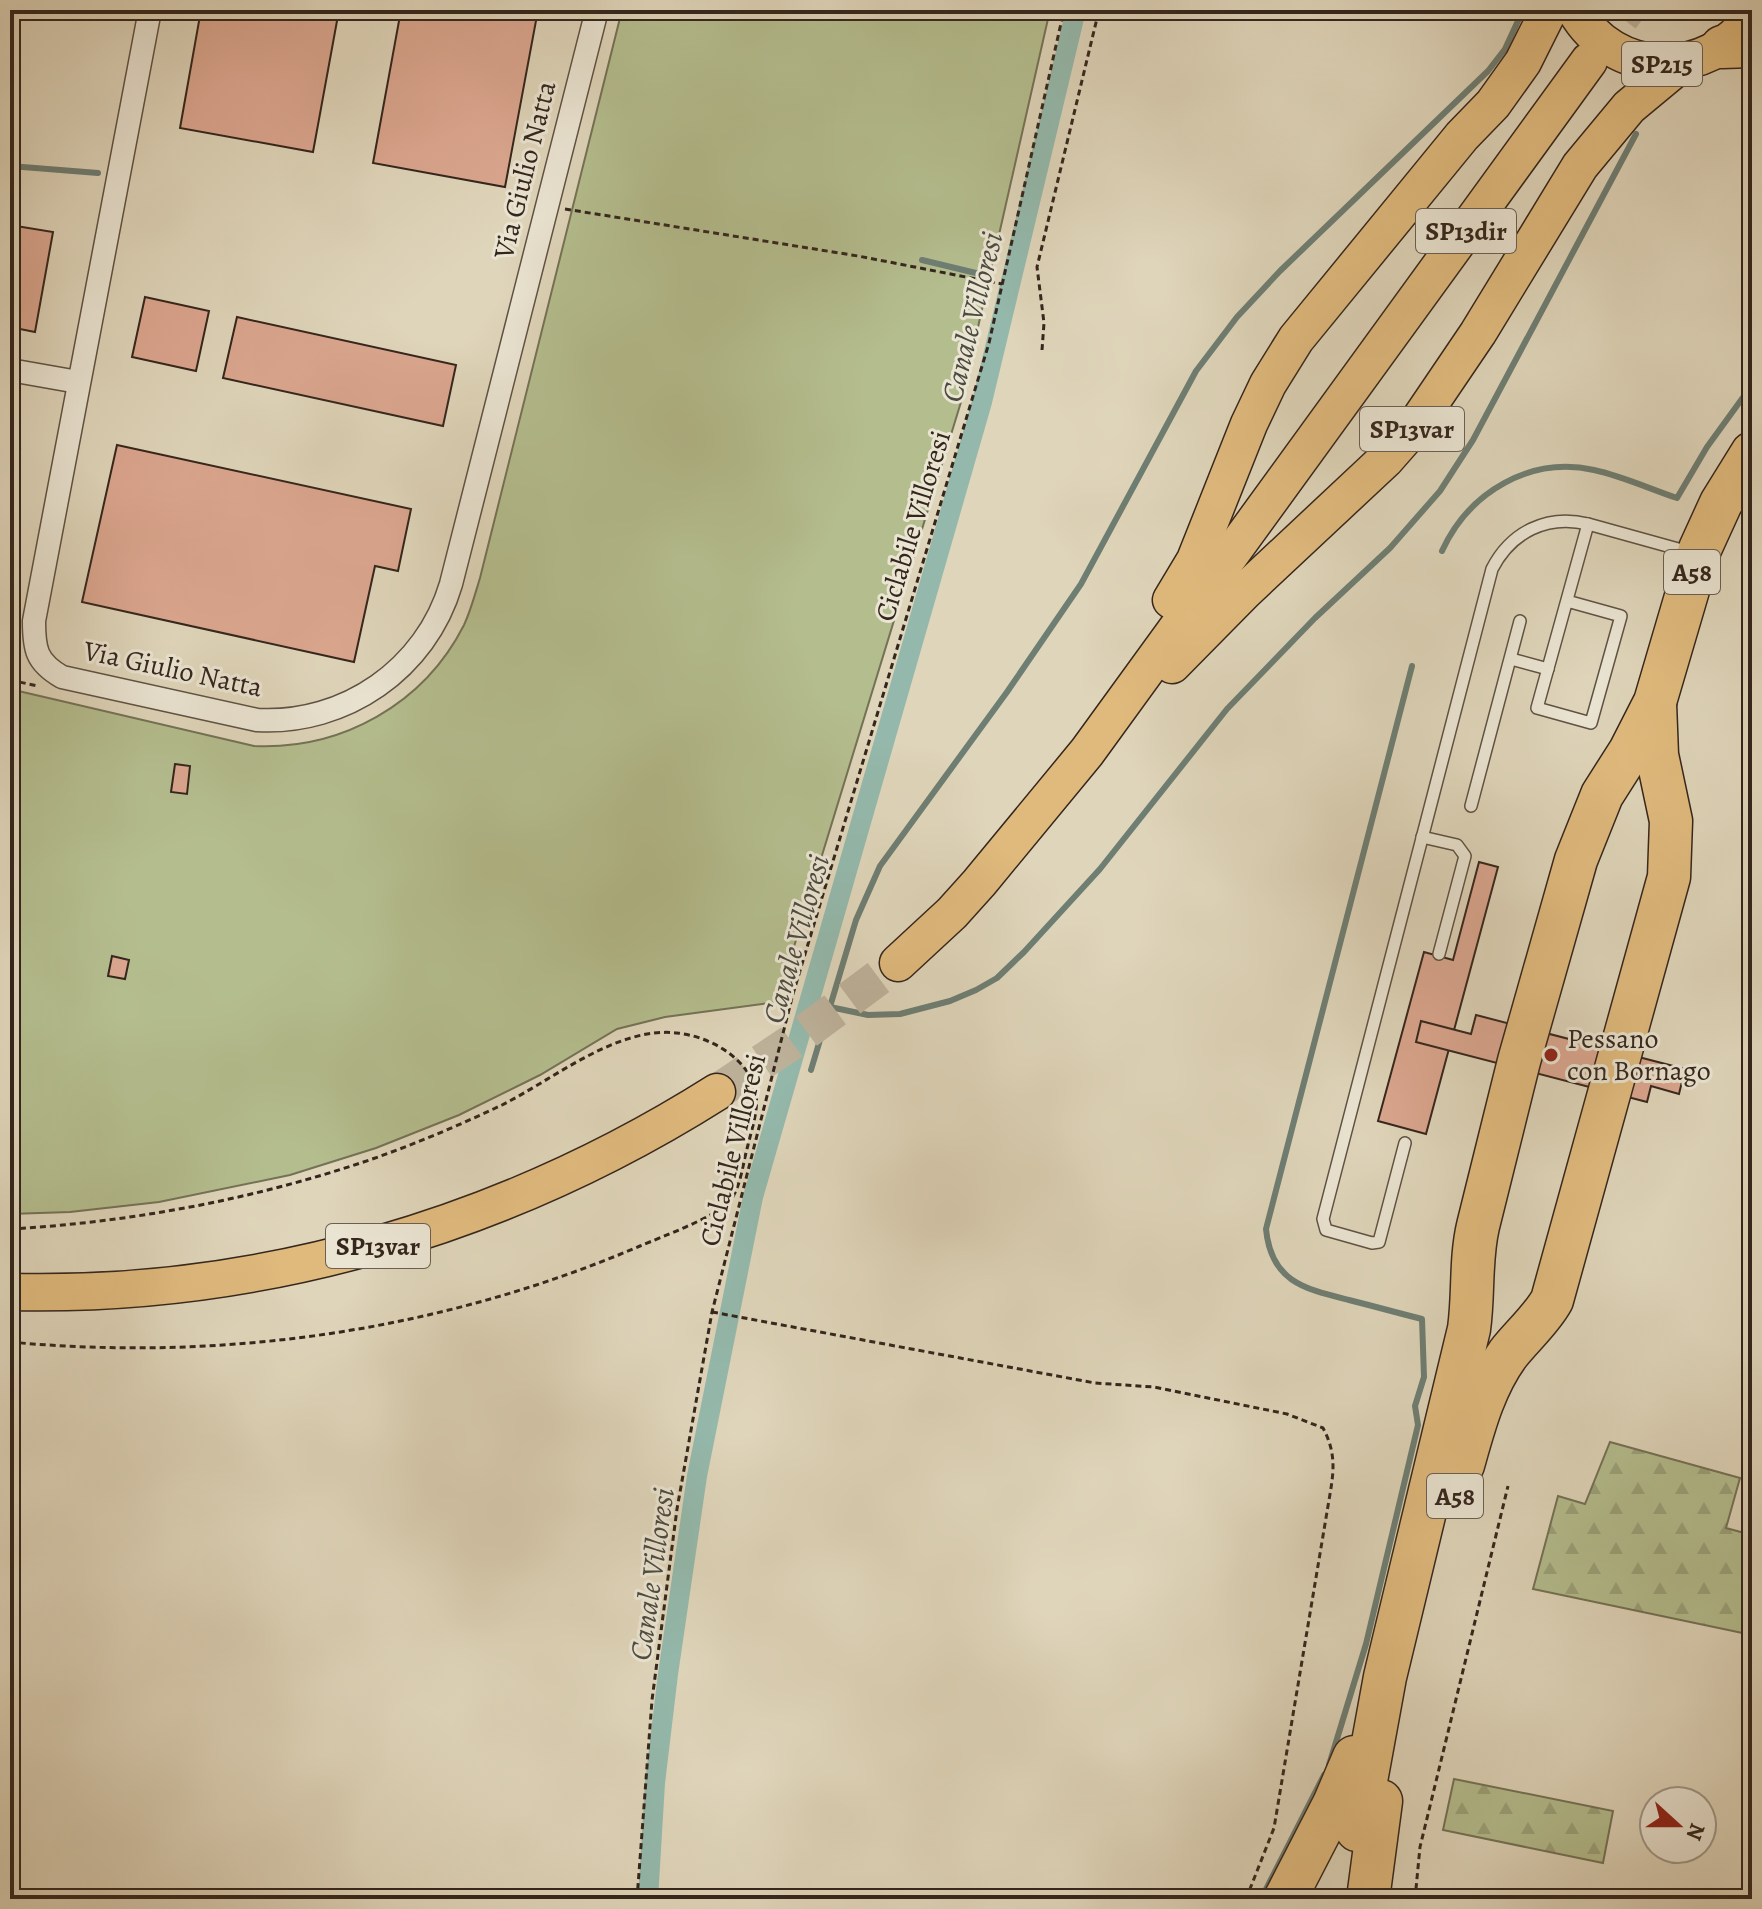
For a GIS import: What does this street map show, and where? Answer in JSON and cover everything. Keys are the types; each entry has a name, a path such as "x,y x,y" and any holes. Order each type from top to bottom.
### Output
{"highway":[{"name":"A58","path":"1338,1899 1391,1694 1469,1329 1474,1298 1473,1252 1478,1226 1555,928 1593,814 1655,702 1699,555 1721,503 1752,453"},
{"name":"A58","path":"1285,1899 1391,1694 1474,1426 1497,1371 1552,1300 1669,877 1671,821 1657,755 1655,702"},
{"name":"A58","path":"1368,1899 1391,1694"}],"main road":[{"name":"SP13var","path":"1087,752 1138,656 1195,560 1249,424 1268,384 1296,339 1462,136 1508,85 1549,10"},
{"name":"SP215","path":"1575,10 1592,33 1621,54 1647,62 1682,63 1737,46 1739,33 1752,16"},
{"name":"SP13dir","path":"1343,400 1589,61"},
{"name":"SP13var","path":"1087,752 1244,592 1386,459 1415,426 1478,333 1580,166 1629,107 1682,63"},
{"name":"SP13var","path":"898,963 979,883 1087,752 1343,400"},
{"name":"SP13var","path":"10,1292 98,1292 195,1283 279,1269 362,1250 455,1221 546,1185 633,1142 717,1092"}],"street":[{"name":"Via Giulio Natta","path":"150,10 34,621 35,648 46,666 62,677 257,720 320,713 353,701 382,683 410,658 432,629 446,600 597,10"},
{"path":"10,370 78,382"}],"lane":[{"path":"1405,1143 1379,1242 1372,1243 1326,1230 1323,1219 1494,565 1510,544 1535,527 1560,521 1588,524 1699,555"},
{"path":"1567,601 1621,616 1591,723 1537,708 1588,524"},
{"path":"1471,806 1520,621"},
{"path":"1511,659 1548,669"},
{"path":"1422,837 1457,845 1465,856 1439,954"}],"path":[{"name":"Ciclabile Villoresi","path":"637,1899 652,1700 677,1509 714,1312 793,994 989,343 1064,10"},
{"path":"1042,350 1044,323 1037,267 1099,10"},
{"path":"562,209 858,256 1002,284"},
{"path":"10,680 41,687"},
{"path":"757,1094 766,1097"},
{"path":"730,1201 740,1203"},
{"path":"714,1312 1095,1383 1154,1387 1287,1414 1323,1428 1332,1445 1333,1471 1274,1828 1246,1899"},
{"path":"1415,1899 1420,1847 1508,1486"}],"green space":[{"path":"622,10 1050,10 961,402 777,1002 665,1017 617,1029 540,1075 459,1115 376,1148 290,1175 159,1202 70,1212 10,1214 10,689 254,746 318,740 349,730 377,717 427,678 464,625 480,578"},
{"path":"1610,1442 1740,1478 1726,1528 1752,1535 1752,1635 1533,1589 1558,1496 1585,1504"},
{"path":"1454,1779 1613,1811 1603,1863 1443,1830"}],"building":[{"path":"201,10 339,10 313,152 180,128"},
{"path":"401,10 538,10 505,187 373,163"},
{"path":"10,225 53,232 35,332 10,327"},
{"path":"145,297 209,311 196,371 132,357"},
{"path":"237,317 456,365 443,426 223,378"},
{"path":"117,445 411,509 398,571 375,566 354,662 82,602"},
{"path":"10,447 20,449 10,496"},
{"path":"175,764 190,766 187,794 171,792"},
{"path":"1479,862 1498,867 1426,1134 1378,1121 1424,952 1453,960"},
{"path":"112,956 129,960 125,979 108,976"},
{"name":"Pessano con Bornago","path":"1476,1015 1685,1069 1679,1094 1651,1086 1647,1102 1416,1042 1421,1021 1471,1034"}],"waterway":[{"name":"Canale Villoresi","path":"648,1899 655,1783 697,1476 753,1197 982,402 1076,10"},
{"path":"811,1070 856,920 880,866 1007,692 1081,584 1196,371 1237,317 1280,271 1488,71 1505,49 1523,10"},
{"path":"830,1007 868,1015 900,1014 950,1001 997,978 1024,952 1100,869 1227,709 1315,618 1390,548 1440,491 1473,440 1636,134"},
{"path":"10,166 98,173"},
{"path":"922,260 980,274"},
{"path":"1442,551 1468,511 1485,496 1504,483 1547,468 1594,470 1677,498 1707,447 1752,385"},
{"path":"1329,1765 1366,1644 1418,1425 1415,1406 1424,1377 1422,1319 1305,1287 1283,1272 1275,1261 1266,1229 1412,666"},
{"path":"1261,1899 1324,1775"}],"tunnel":[{"path":"1589,61 1627,10"},
{"path":"717,1092 789,1044 898,963"}],"place":[{"name":"Pessano con Bornago","path":"1551,1055"}]}
